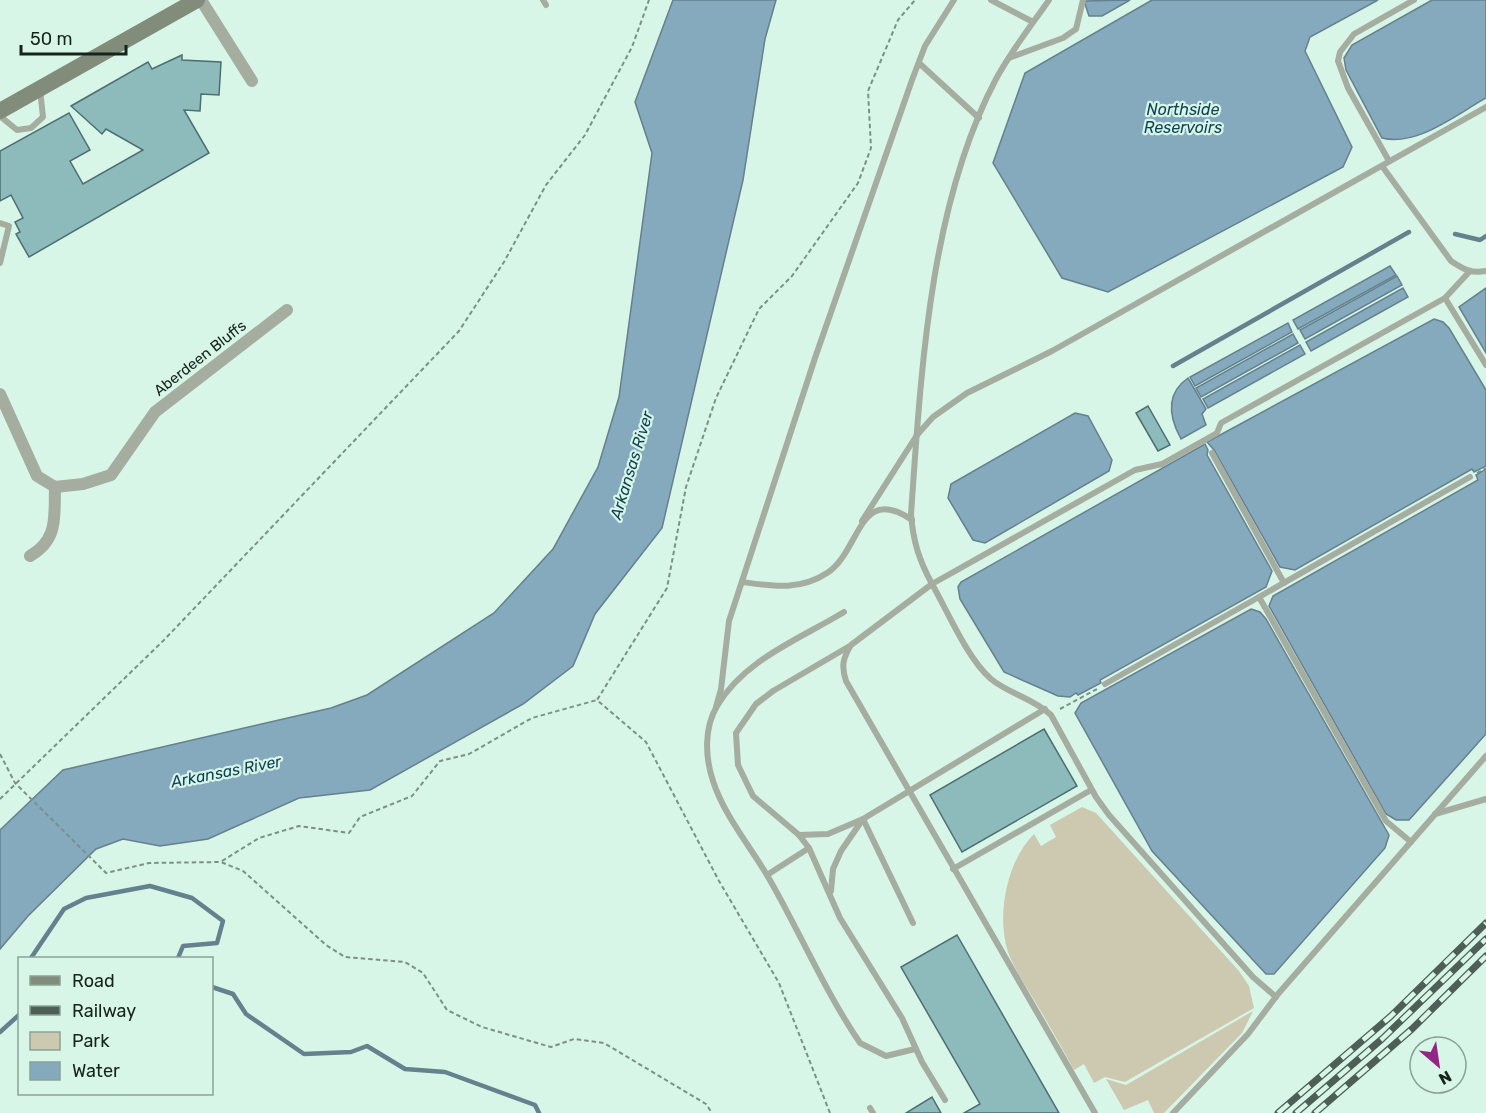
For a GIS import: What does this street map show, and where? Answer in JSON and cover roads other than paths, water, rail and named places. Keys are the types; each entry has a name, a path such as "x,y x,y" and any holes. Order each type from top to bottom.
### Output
{"street":[{"path":"0,114 40,89 199,0 252,81"},
{"name":"Aberdeen Bluffs","path":"55,487 83,484 111,476 155,412 287,310"},
{"path":"0,394 37,476 55,487 53,532 47,544 30,555"}],"lane":[{"path":"915,1049 886,1056 860,1043 713,782 707,739 721,689 729,621 814,358 919,63 926,46 954,0"},
{"path":"991,0 1033,22"},
{"path":"1049,0 1009,58 979,118 963,162 945,229 929,314 917,435 912,520 913,542 918,559 977,663 989,677 1051,714 1091,790 1153,865 1253,976 1276,997"},
{"path":"1009,58 1064,38 1076,29 1083,0"},
{"path":"1389,161 1348,88 1338,61 1340,52 1354,34 1414,0"},
{"path":"919,63 979,118"},
{"path":"0,114 17,130 31,128 43,117 40,89"},
{"path":"742,582 793,587 813,581 843,560 862,521 917,435 933,417 967,393 1052,351 1486,107"},
{"path":"1382,166 1451,261 1463,270 1486,272"},
{"path":"0,223 9,226 0,263"},
{"path":"945,1100 915,1049 902,1018 863,958 808,848 799,835 769,811 749,789 738,765 736,733 745,716 773,691 851,645 932,584 1135,471 1162,464 1217,433 1221,423 1445,298 1470,271"},
{"path":"1445,298 1486,365"},
{"path":"1212,453 1284,583"},
{"path":"1105,684 1470,477"},
{"path":"862,521 869,514 887,509 897,511 912,520"},
{"path":"1259,597 1386,821 1411,842"},
{"path":"716,707 734,684 754,665 844,612"},
{"path":"851,645 843,657 842,669 846,681 1095,1113"},
{"path":"799,835 828,834 863,819 1045,709"},
{"path":"1173,1113 1248,1034 1276,997 1486,756"},
{"path":"953,869 1091,790"},
{"path":"1435,814 1486,799"},
{"path":"833,900 830,886 833,869 850,835 863,819"},
{"path":"863,819 913,923"},
{"path":"767,875 808,848"}],"water":[{"name":"Arkansas River","path":"673,0 776,0 765,39 743,180 662,528 595,614 573,666 523,704 370,790 299,798 208,839 160,846 123,839 96,849 28,916 0,949 0,830 63,770 331,708 367,695 494,613 553,549 598,467 619,397 652,153 635,102"},
{"path":"1130,0 1102,16 1089,16 1084,1"},
{"name":"Northside Reservoirs","path":"1152,0 1378,0 1310,37 1305,51 1352,147 1343,167 1108,292 1062,278 993,163 1025,73"},
{"path":"1432,0 1486,0 1486,98 1423,134 1395,140 1382,138 1346,70 1344,58 1352,45"},
{"path":"1390,266 1396,275 1298,329 1293,320"},
{"path":"1397,276 1402,285 1305,339 1300,330"},
{"path":"1403,288 1408,297 1311,351 1306,342"},
{"path":"1486,288 1486,353 1459,307"},
{"path":"1434,319 1443,322 1449,328 1486,390 1486,466 1474,472 1472,469 1295,570 1280,567 1214,450 1207,442"},
{"path":"1288,323 1292,332 1195,386 1190,377"},
{"path":"1293,334 1298,343 1201,397 1196,388"},
{"path":"1300,345 1305,354 1208,408 1203,399"},
{"path":"1188,378 1206,409 1202,414 1206,425 1181,439 1171,406 1176,391"},
{"path":"1075,413 1088,416 1112,460 1109,471 985,543 973,540 948,498 951,484"},
{"path":"1205,444 1208,450 1207,455 1272,571 1266,587 1100,680 1101,683 1078,695 1076,693 1070,697 1058,696 1004,672 960,599 958,587 961,582"},
{"path":"1486,469 1486,734 1409,820 1396,820 1386,814 1269,606 1273,596 1478,480 1476,475"},
{"path":"1251,609 1260,612 1266,619 1389,835 1385,848 1274,974 1266,974 1152,851 1075,713 1081,703"}],"waterway":[{"path":"1173,366 1409,232"},
{"path":"1455,234 1480,240 1486,236"},
{"path":"32,957 64,909 86,898 150,886 192,898 223,921 217,943 183,946 178,957"},
{"path":"213,987 233,994 246,1014 304,1054 351,1052 367,1046 405,1069 445,1072 535,1105 539,1113"},
{"path":"0,1032 18,1016"}],"railway":[{"path":"1278,1113 1391,1016 1486,923"},
{"path":"1296,1113 1382,1039 1486,939"},
{"path":"1315,1113 1412,1029 1486,956"}]}
